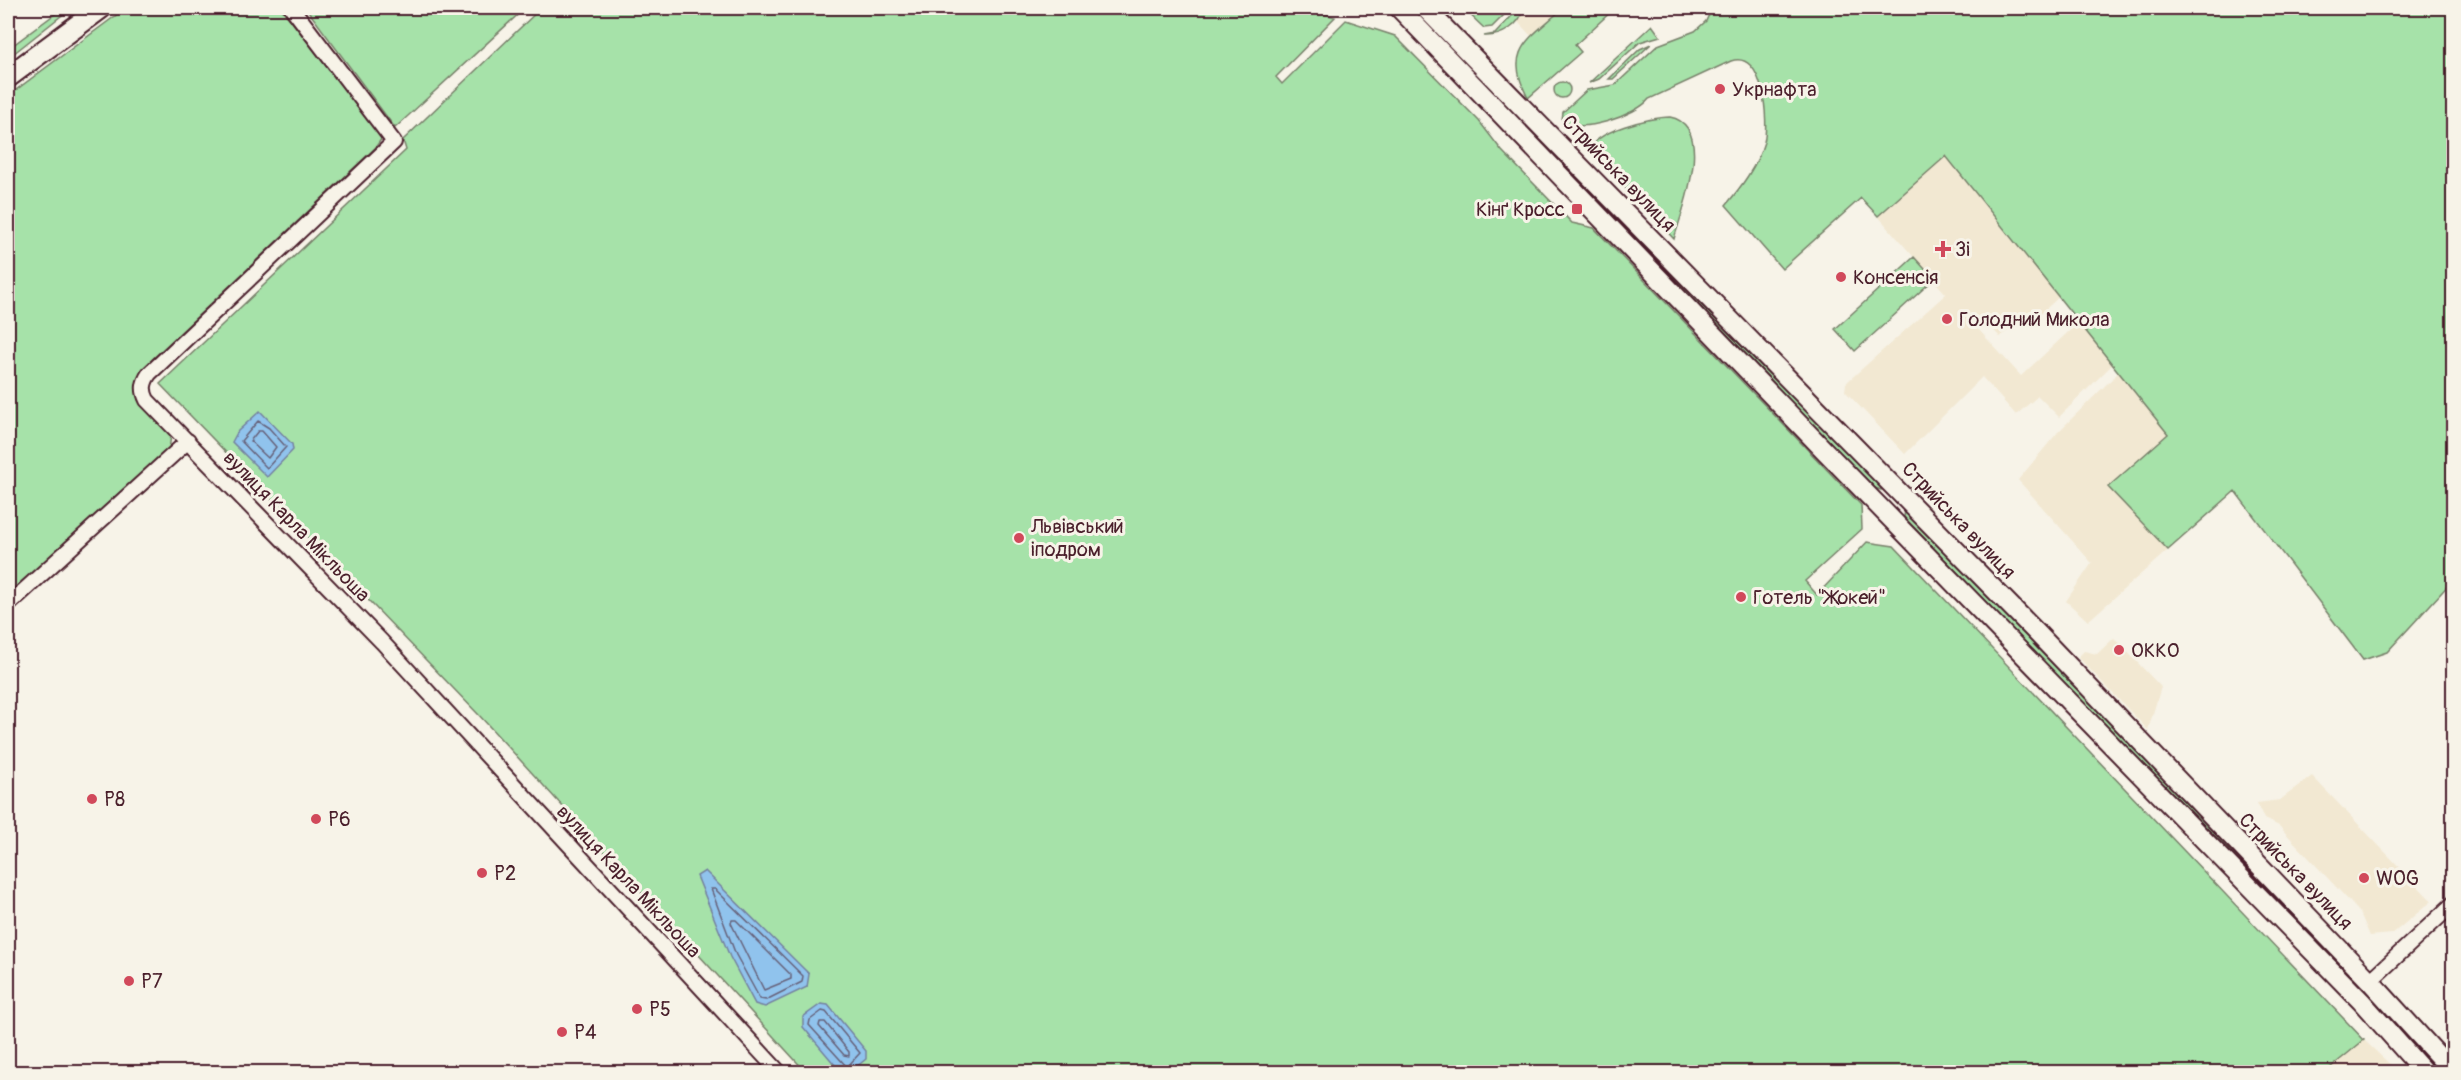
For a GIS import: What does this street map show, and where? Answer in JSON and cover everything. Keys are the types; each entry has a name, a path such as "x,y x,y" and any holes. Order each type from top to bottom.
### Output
{"highway":[{"path":"8,77 101,8"}],"main road":[{"path":"1399,8 2361,1000 2424,1072"},
{"name":"Стрийська вулиця","path":"1425,8 1825,413 2370,981 2452,1072"},
{"path":"1470,83 1485,69"}],"street":[{"name":"вулиця Карла Мікльоша","path":"292,8 394,142 149,374 143,387 147,400 382,642 779,1072"},
{"path":"8,605 188,441"},
{"path":"2370,981 2454,903"}],"shaded area":[{"path":"1505,8 1563,8 1532,37"},
{"path":"1946,156 2060,296 2026,327 2019,320 2000,337 1987,323 1979,330 2021,376 2080,321 2114,363 2059,417 2038,396 2016,415 1982,377 1905,454 1845,391 1846,383 1946,294 1878,216"},
{"path":"2120,371 2168,434 2109,487 2168,550 2088,621 2066,601 2092,563 2018,480 2058,432"},
{"path":"2114,638 2161,687 2148,730 2078,657 2084,651 2097,654"},
{"path":"2312,776 2432,901 2392,934 2370,936 2360,913 2352,904 2279,826 2264,819 2257,803 2280,800"},
{"path":"2364,1040 2398,1072 2325,1072 2328,1071"}],"green space":[{"path":"63,8 71,8 8,58 8,49"},
{"path":"126,8 281,8 382,138 375,148 143,368 139,378 140,397 150,413 171,435 169,450 8,597 8,96"},
{"path":"306,8 525,8 395,128"},
{"name":"Львівський іподром","path":"541,8 1305,8 1335,17 1276,77 1282,84 1346,20 1395,36 1479,121 1502,151 1572,223 1594,228 1861,505 1862,529 1805,581 1817,595 1867,542 1894,546 2364,1040 2325,1072 806,1072 478,714 160,384 406,150 403,140"},
{"path":"1463,8 1511,8 1492,27 1484,28"},
{"path":"1519,8 1524,8 1522,14 1509,29 1491,36 1484,36 1495,34"},
{"path":"1563,8 1615,8 1575,45 1581,52 1528,98 1518,68 1519,56 1523,46 1531,37"},
{"path":"1712,8 2453,8 2453,580 2387,652 2363,660 2235,491 2168,550 2108,487 2168,434 1946,156 1878,216 1861,198 1782,269 1726,205 1753,168 1764,142 1766,119 1762,90 1751,66 1742,60 1731,61 1649,99 1633,111 1607,122 1581,126 1562,120 1563,112 1587,90 1615,85 1658,45 1695,31 1706,21"},
{"path":"1652,25 1660,36 1640,42 1599,79 1589,83"},
{"path":"1651,44 1613,79 1609,79 1640,49"},
{"path":"1559,82 1565,82 1570,90 1568,96 1559,98 1554,93 1554,87"},
{"path":"1496,94 1502,95 1881,486 1881,490 1875,488 1497,100"},
{"path":"1670,117 1684,124 1691,136 1694,152 1688,190 1674,239 1590,151 1601,137 1612,131 1637,122"},
{"path":"1914,257 1934,279 1855,351 1835,329"},
{"path":"1905,510 1911,511 2445,1072 2435,1072 2362,992 1904,517"}],"water":[{"path":"260,411 292,444 293,450 267,477 232,442 238,431"},
{"path":"705,871 809,974 807,987 765,1007 755,1004 730,957 697,876"},
{"path":"821,1004 828,1005 866,1051 866,1059 850,1072 841,1072 803,1027 803,1017"}],"place":[{"name":"Укрнафта","path":"1720,89"},
{"name":"Кінґ Кросс","path":"1577,209"},
{"name":"3і","path":"1943,249"},
{"name":"Консенсія","path":"1841,277"},
{"name":"Голодний Микола","path":"1947,319"},
{"name":"Львівський іподром","path":"1019,538"},
{"name":"Готель \"Жокей\"","path":"1741,597"},
{"name":"ОККО","path":"2119,650"},
{"name":"P8","path":"92,799"},
{"name":"P6","path":"316,819"},
{"name":"P2","path":"482,873"},
{"name":"WOG","path":"2364,878"},
{"name":"P7","path":"129,981"},
{"name":"P5","path":"637,1009"},
{"name":"P4","path":"562,1032"}]}
